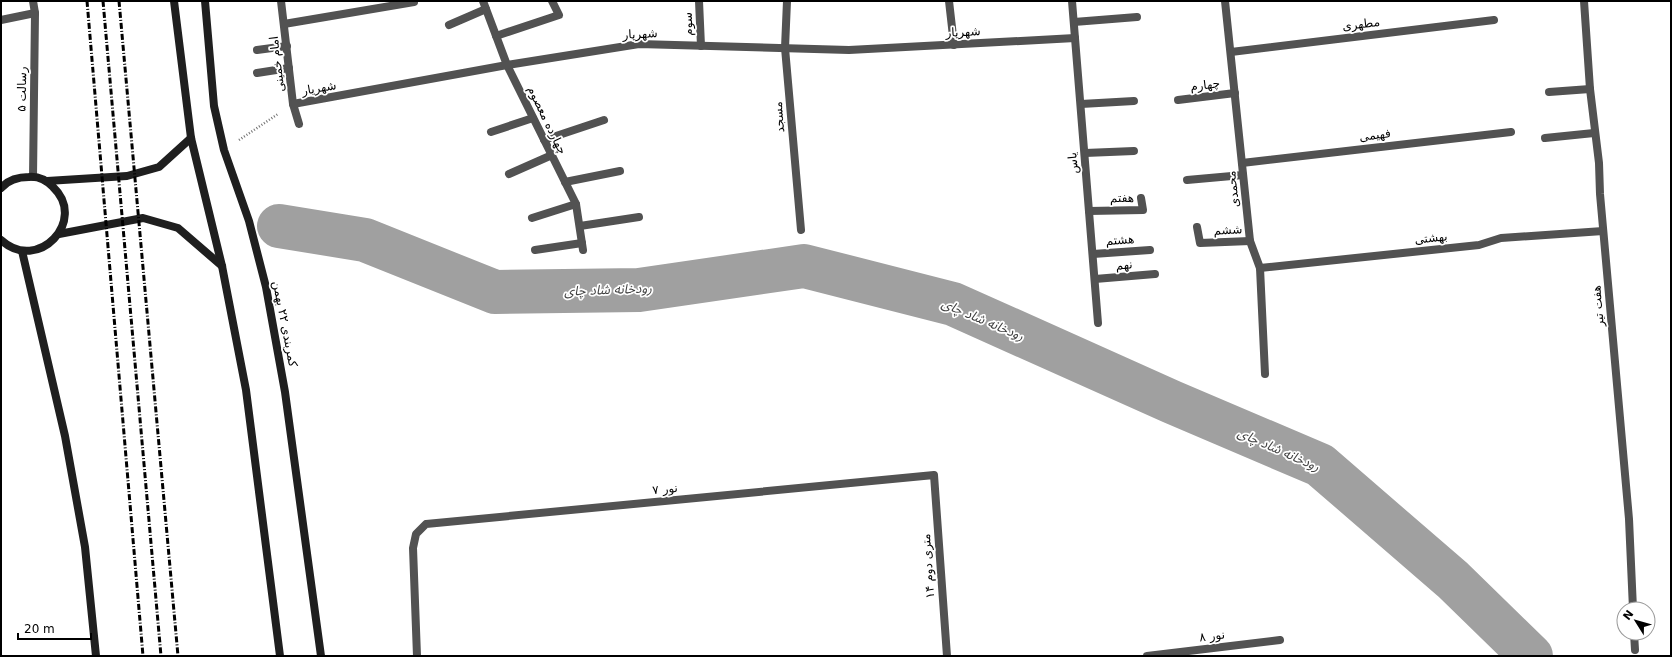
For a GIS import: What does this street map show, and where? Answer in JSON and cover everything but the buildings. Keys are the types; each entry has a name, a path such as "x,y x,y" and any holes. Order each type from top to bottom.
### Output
{"street":[{"name":"رسالت ۵","path":"33,1 35,13 33,177"},
{"path":"174,1 191,138 222,266 246,390 278,630 280,656"},
{"name":"کمربندی ۲۲ بهمن","path":"204,1 214,106 224,150 249,221 266,287 285,392 321,656"},
{"name":"امام خمینی","path":"281,1 293,104 299,124"},
{"path":"496,36 558,15 552,1"},
{"name":"سوم","path":"699,1 700,46"},
{"name":"مسجد","path":"788,1 785,48 801,230"},
{"path":"950,1 954,44"},
{"name":"یاس","path":"1072,1 1098,323"},
{"name":"محمدی","path":"1225,1 1250,240 1260,268 1265,374"},
{"name":"هفت تیر","path":"1584,1 1590,90 1594,133 1599,163 1600,194 1629,519 1633,601"},
{"path":"284,24 414,2"},
{"path":"450,25 484,5"},
{"name":"چهارده معصوم","path":"484,5 507,65 576,204 582,247 535,250"},
{"path":"1,20 35,13"},
{"path":"1074,22 1137,18"},
{"name":"مطهری","path":"1231,52 1494,20"},
{"name":"شهریار","path":"293,104 507,65 639,44 849,50 1075,38"},
{"path":"257,50 287,46"},
{"path":"256,73 289,68"},
{"path":"1549,92 1590,90"},
{"name":"چهارم","path":"1178,100 1235,93"},
{"path":"1081,104 1134,101"},
{"path":"491,132 533,118"},
{"path":"544,140 604,120"},
{"name":"فهیمی","path":"1242,163 1511,132"},
{"path":"1545,138 1594,133"},
{"path":"1,188 4,184 18,177 33,177 47,181 127,176 159,167 191,138"},
{"path":"1085,153 1134,151"},
{"path":"509,174 552,155"},
{"path":"565,182 620,171"},
{"path":"1187,180 1243,175"},
{"path":"1,240 8,246 22,251 36,250 50,244 59,234 64,220 64,206 58,192 47,181"},
{"name":"هفتم","path":"1089,211 1143,210 1142,198"},
{"path":"532,218 576,204"},
{"path":"580,226 639,217"},
{"path":"59,234 143,218 178,228 222,266"},
{"name":"ششم","path":"1197,227 1200,243 1250,240"},
{"name":"بهشتی","path":"1260,268 1479,245 1501,238 1604,231"},
{"name":"هشتم","path":"1093,254 1150,250"},
{"path":"22,251 68,451 85,547 96,656"},
{"name":"نهم","path":"1095,279 1155,274"},
{"name":"نور ۷","path":"417,656 414,548 416,534 426,524 934,475"},
{"name":"۱۴ متری دوم","path":"934,475 947,656"},
{"path":"278,630 286,656"},
{"name":"نور ۸","path":"1147,656 1280,640"},
{"path":"1634,641 1635,650"}],"path":[{"name":"شهریار","path":"224,150 293,104"}],"waterway":[{"name":"رودخانه شاد چای","path":"279,226 365,240 495,292 639,290 804,266 953,304 1172,402 1320,465 1453,580 1531,656"}],"railway":[{"path":"87,1 143,656"},
{"path":"103,1 161,656"},
{"path":"119,1 178,656"}]}
